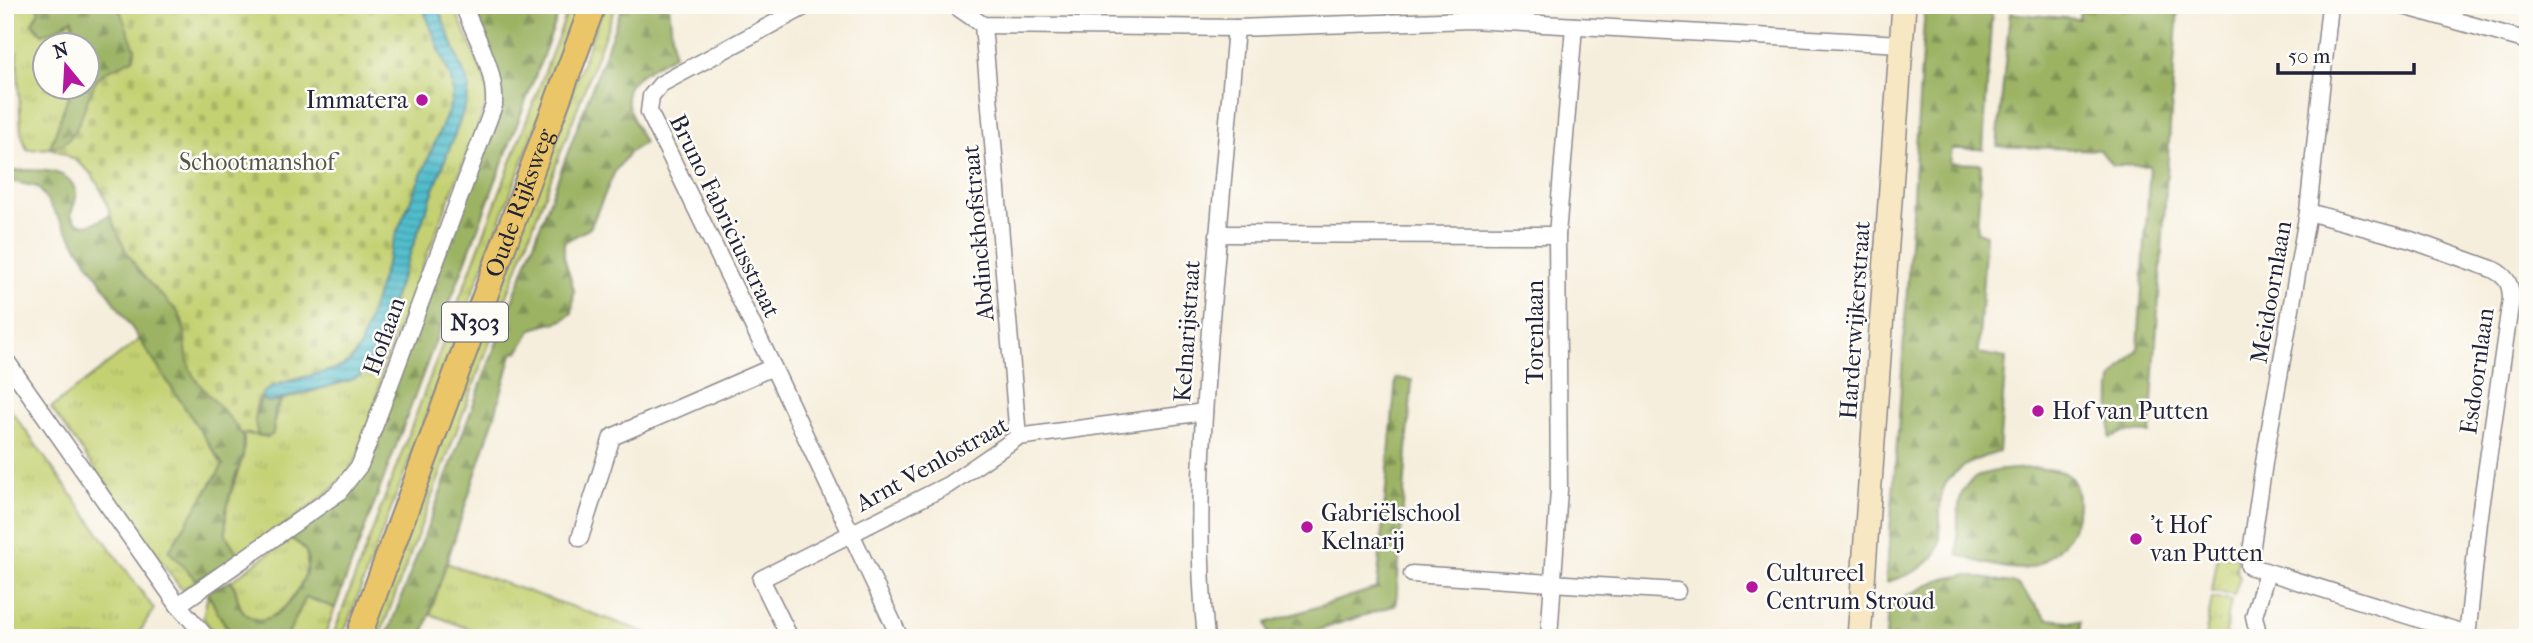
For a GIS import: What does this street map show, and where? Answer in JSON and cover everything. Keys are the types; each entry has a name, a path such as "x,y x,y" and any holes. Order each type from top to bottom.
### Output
{"main road":[{"name":"Oude Rijksweg","path":"358,638 593,5"},
{"name":"Harderwijkerstraat","path":"1859,638 1905,5"}],"street":[{"name":"Hoflaan","path":"178,605 338,493 360,465 494,105 495,86 492,74 463,5"},
{"name":"Bruno Fabriciusstraat","path":"808,5 661,84 651,96 649,112 900,638"},
{"path":"954,5 983,25 1236,29 1471,20 1901,44"},
{"name":"Meidoornlaan","path":"2267,572 2249,566 2265,456 2308,212 2330,5"},
{"path":"2400,5 2528,41"},
{"name":"Abdinckhofstraat","path":"983,25 1018,437"},
{"name":"Torenlaan","path":"1549,638 1559,489 1557,235 1574,26"},
{"name":"Kelnarijstraat","path":"1206,638 1201,594 1199,520 1204,412 1236,29"},
{"name":"Esdoornlaan","path":"2308,212 2423,245 2492,269 2502,274 2508,282 2511,299 2481,508 2467,636"},
{"path":"1217,234 1557,235"},
{"path":"5,359 178,605 207,638"},
{"path":"580,538 612,437 773,367"},
{"name":"Arnt Venlostraat","path":"790,638 761,579 948,485 1018,437 1204,412"},
{"path":"2256,638 2254,617 2267,572 2467,636"},
{"path":"1412,574 1677,591"}],"green space":[{"path":"5,5 38,5 39,11 56,30 72,19 74,32 32,32 32,102 66,102 50,148 27,150 21,132 17,52 5,52"},
{"path":"38,5 118,5 135,49 134,58 102,76 102,32 74,32 72,19 56,30 40,32 32,23 39,11"},
{"name":"Schootmanshof","path":"118,5 422,5 451,79 453,95 448,112 395,237 360,347 350,361 341,367 295,379 267,391 258,401 255,415 258,435 241,433 193,375 182,319 132,260 96,181 86,168 71,157 50,148 69,139 87,102 102,102 102,75 134,58 135,49"},
{"path":"437,5 453,5 484,76 489,95 484,110 383,367 374,410 364,441 351,468 320,499 239,556 227,537 225,525 226,511 243,455 241,433 268,437 282,400 351,380 370,361 467,101 469,86"},
{"path":"473,5 562,5 335,608 306,597 286,638 244,637 229,629 208,593 231,581 243,611 258,620 269,618 281,611 299,588 305,575 306,552 290,538 353,487 500,106 501,84"},
{"path":"570,5 582,5 342,638 332,638"},
{"path":"604,5 616,5 379,638 367,638"},
{"path":"623,5 669,5 674,55 643,73 628,88 629,109 644,143 630,152 615,171 590,228 564,242 564,257 574,290 572,313 563,320 532,329 519,351 512,354 495,415 422,638 386,638"},
{"path":"1925,5 1992,8 1983,149 1952,149 1950,163 1981,164 1977,232 1986,234 1978,353 2006,358 1999,452 1964,466 1949,479 1941,496 1940,539 1935,553 1917,570 1886,582 1899,417"},
{"path":"2080,5 2178,5 2150,433 2123,432 2110,438 2113,377 2138,349 2150,166 2112,165 2100,150 1997,146 2010,13 2079,19"},
{"path":"66,102 87,102 69,139 50,148"},
{"path":"27,170 56,173 69,180 76,193 71,215 79,224 89,224 110,215 138,270 178,312 185,332 192,373 231,417 244,438 243,457 226,511 226,535 239,556 196,580 169,551 223,465 38,187 5,180 5,172"},
{"path":"140,339 223,465 169,551 196,580 182,590 51,408"},
{"path":"1396,378 1412,380 1396,605 1303,635 1300,630 1286,630 1269,636 1266,623 1377,588"},
{"path":"262,394 264,400 282,400 275,409 273,434 268,437 258,435 254,422"},
{"path":"5,402 154,609 136,638 5,638"},
{"path":"2037,468 2065,473 2076,488 2077,514 2072,530 2062,545 2042,562 2025,568 1995,566 1958,555 1958,510 1967,484 1991,472"},
{"path":"290,538 306,552 305,575 299,588 281,611 269,618 258,620 247,615 231,581"},
{"path":"2218,554 2238,557 2236,569 2240,577 2234,595 2212,592"},
{"path":"446,563 625,625 649,634 650,638 493,638 430,614"},
{"path":"1965,575 2017,584 2047,619 2080,622 2080,638 1886,638 1888,606 1938,580"},
{"path":"208,593 228,630 237,638 218,638 203,618"},
{"path":"306,597 335,608 324,638 286,638"},
{"path":"2212,598 2232,600 2227,617 2226,638 2205,638"}],"water":[{"path":"422,5 437,5 469,86 467,101 370,361 360,376 351,380 270,402 264,400 262,394 271,387 342,367 360,347 395,237 453,95 451,79"}],"place":[{"name":"Immatera","path":"422,100"},
{"name":"Hof van Putten","path":"2038,411"},
{"name":"Gabriëlschool Kelnarij","path":"1307,527"},
{"name":"'t Hof van Putten","path":"2136,539"},
{"name":"Cultureel Centrum Stroud","path":"1752,587"}]}
